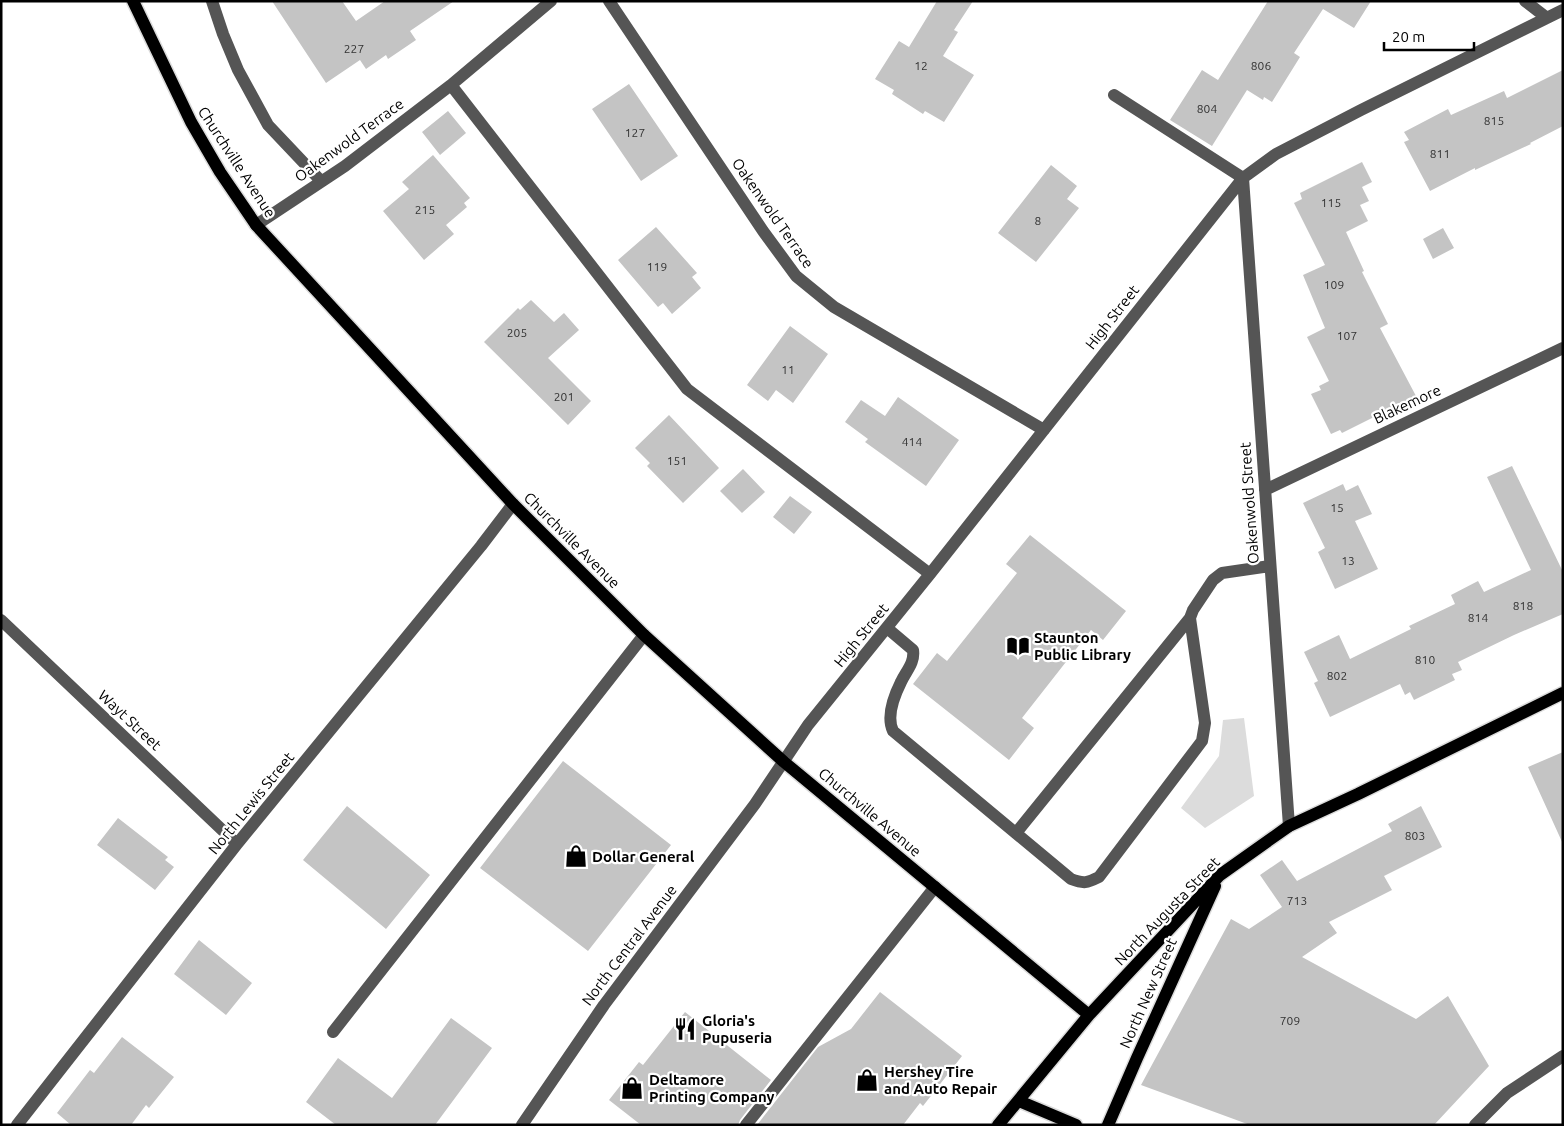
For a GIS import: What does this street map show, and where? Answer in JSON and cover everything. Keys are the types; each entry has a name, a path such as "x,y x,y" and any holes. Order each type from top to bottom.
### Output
{"main road":[{"name":"Churchville Avenue","path":"133,1 191,122 220,172 256,225 513,504 644,635 784,762 1089,1015"},
{"name":"North Augusta Street","path":"998,1125 1089,1015 1220,875 1289,826 1563,693"},
{"name":"North New Street","path":"1108,1125 1136,1058 1220,875"},
{"path":"1019,1101 1076,1125"}],"street":[{"path":"212,1 238,70 268,125 321,181"},
{"name":"Oakenwold Terrace","path":"256,225 345,166 451,85 551,1"},
{"name":"Oakenwold Terrace","path":"609,1 763,231 796,276 834,307 1044,430"},
{"path":"1524,1 1547,18"},
{"name":"High Street","path":"784,762 808,725 930,574 1242,178 1276,154 1563,10"},
{"path":"451,85 687,389 930,574"},
{"path":"1114,95 1242,178"},
{"name":"Oakenwold Street","path":"1242,178 1289,826"},
{"name":"Blakemore","path":"1264,490 1563,348"},
{"name":"North Lewis Street","path":"17,1125 237,844 481,546 513,504"},
{"path":"887,628 913,650 914,654 912,662 900,682 891,708 890,725 893,731 1071,879 1082,883 1100,877 1202,741 1205,723 1190,618 1192,610 1213,580 1222,573 1270,566"},
{"path":"1016,833 1190,618"},
{"name":"Wayt Street","path":"1,620 237,844"},
{"path":"333,1032 644,635"},
{"name":"North Central Avenue","path":"522,1125 604,1006 755,804 784,762"},
{"path":"746,1125 935,887"},
{"path":"1475,1125 1507,1093 1563,1056"}],"shaded area":[{"path":"1244,718 1254,796 1205,828 1181,808 1219,756 1223,720"}],"building":[{"path":"272,1 342,1 356,21 385,1 454,1 410,31 416,40 388,59 386,55 366,69 360,60 326,83"},
{"path":"937,1 973,1 954,30 958,32 943,56 974,75 944,122 925,111 923,114 892,94 894,90 875,79 899,41 909,47"},
{"path":"1268,1 1371,1 1354,28 1323,9 1294,53 1300,57 1272,102 1264,97 1263,100 1247,90 1212,146 1170,120 1202,70 1218,80"},
{"path":"1563,70 1563,126 1531,144 1475,170 1475,168 1430,191 1404,142 1409,140 1404,132 1448,109 1451,115 1504,91 1507,98"},
{"path":"629,84 678,156 641,181 592,109"},
{"path":"448,111 466,133 440,155 422,132"},
{"path":"433,155 470,198 464,203 467,207 446,225 454,234 424,260 383,211 409,189 402,182"},
{"path":"1362,162 1372,182 1362,187 1369,201 1360,205 1368,221 1346,232 1364,271 1362,272 1388,324 1380,328 1416,396 1342,433 1340,430 1331,434 1311,394 1321,390 1319,386 1329,381 1307,337 1325,328 1303,275 1325,265 1294,203 1302,199 1300,193"},
{"path":"1051,165 1077,186 1067,199 1079,208 1036,262 998,233"},
{"path":"656,227 697,273 692,277 701,288 672,314 663,303 658,307 618,260"},
{"path":"1443,228 1454,248 1433,259 1423,239"},
{"path":"531,300 554,322 564,313 579,330 548,358 591,401 568,425 484,342 518,308 520,310"},
{"path":"790,326 828,354 793,403 776,390 768,401 747,385"},
{"path":"898,397 959,440 926,486 865,442 868,439 845,422 861,400 885,416"},
{"path":"669,415 719,468 683,503 647,466 650,463 635,448"},
{"path":"1512,466 1563,572 1563,614 1458,662 1462,670 1452,674 1455,680 1414,700 1410,692 1405,695 1400,684 1330,717 1314,683 1318,681 1304,652 1339,635 1350,659 1411,629 1409,626 1455,604 1451,595 1478,581 1484,592 1531,570 1487,477"},
{"path":"743,469 765,492 742,513 720,491"},
{"path":"1343,484 1346,491 1358,485 1372,514 1355,521 1378,569 1335,589 1318,552 1325,548 1303,503"},
{"path":"790,496 812,512 794,534 773,517"},
{"name":"Staunton Public Library","path":"1030,535 1126,611 1103,640 1091,630 1022,718 1034,728 1009,760 913,684 937,653 947,661 1017,573 1006,564"},
{"path":"1563,752 1563,844 1528,767"},
{"name":"Dollar General","path":"563,761 671,845 588,951 480,868"},
{"path":"347,806 430,875 386,929 303,860"},
{"path":"1421,806 1442,847 1384,876 1392,890 1329,922 1337,933 1302,957 1416,1019 1448,996 1489,1066 1434,1125 1250,1125 1141,1085 1231,919 1249,929 1282,907 1260,875 1282,860 1297,881 1392,831 1388,824"},
{"path":"118,818 168,857 165,860 174,867 155,890 97,845"},
{"path":"199,940 252,983 226,1015 174,974"},
{"name":"Hershey Tire and Auto Repair","path":"880,992 962,1056 923,1106 920,1103 903,1125 757,1125 818,1047 851,1029"},
{"path":"685,1012 771,1080 738,1125 641,1125 609,1100 639,1062 643,1065"},
{"path":"451,1018 492,1048 435,1125 336,1125 306,1102 338,1058 392,1098"},
{"path":"122,1037 174,1077 149,1108 146,1105 131,1125 71,1125 57,1113 90,1070 94,1073"}],"place":[{"name":"Staunton Public Library","path":"1018,646"},
{"name":"Dollar General","path":"576,856"},
{"name":"Gloria's Pupuseria","path":"685,1029"},
{"name":"Hershey Tire and Auto Repair","path":"867,1080"},
{"name":"Deltamore Printing Company","path":"632,1088"}]}
